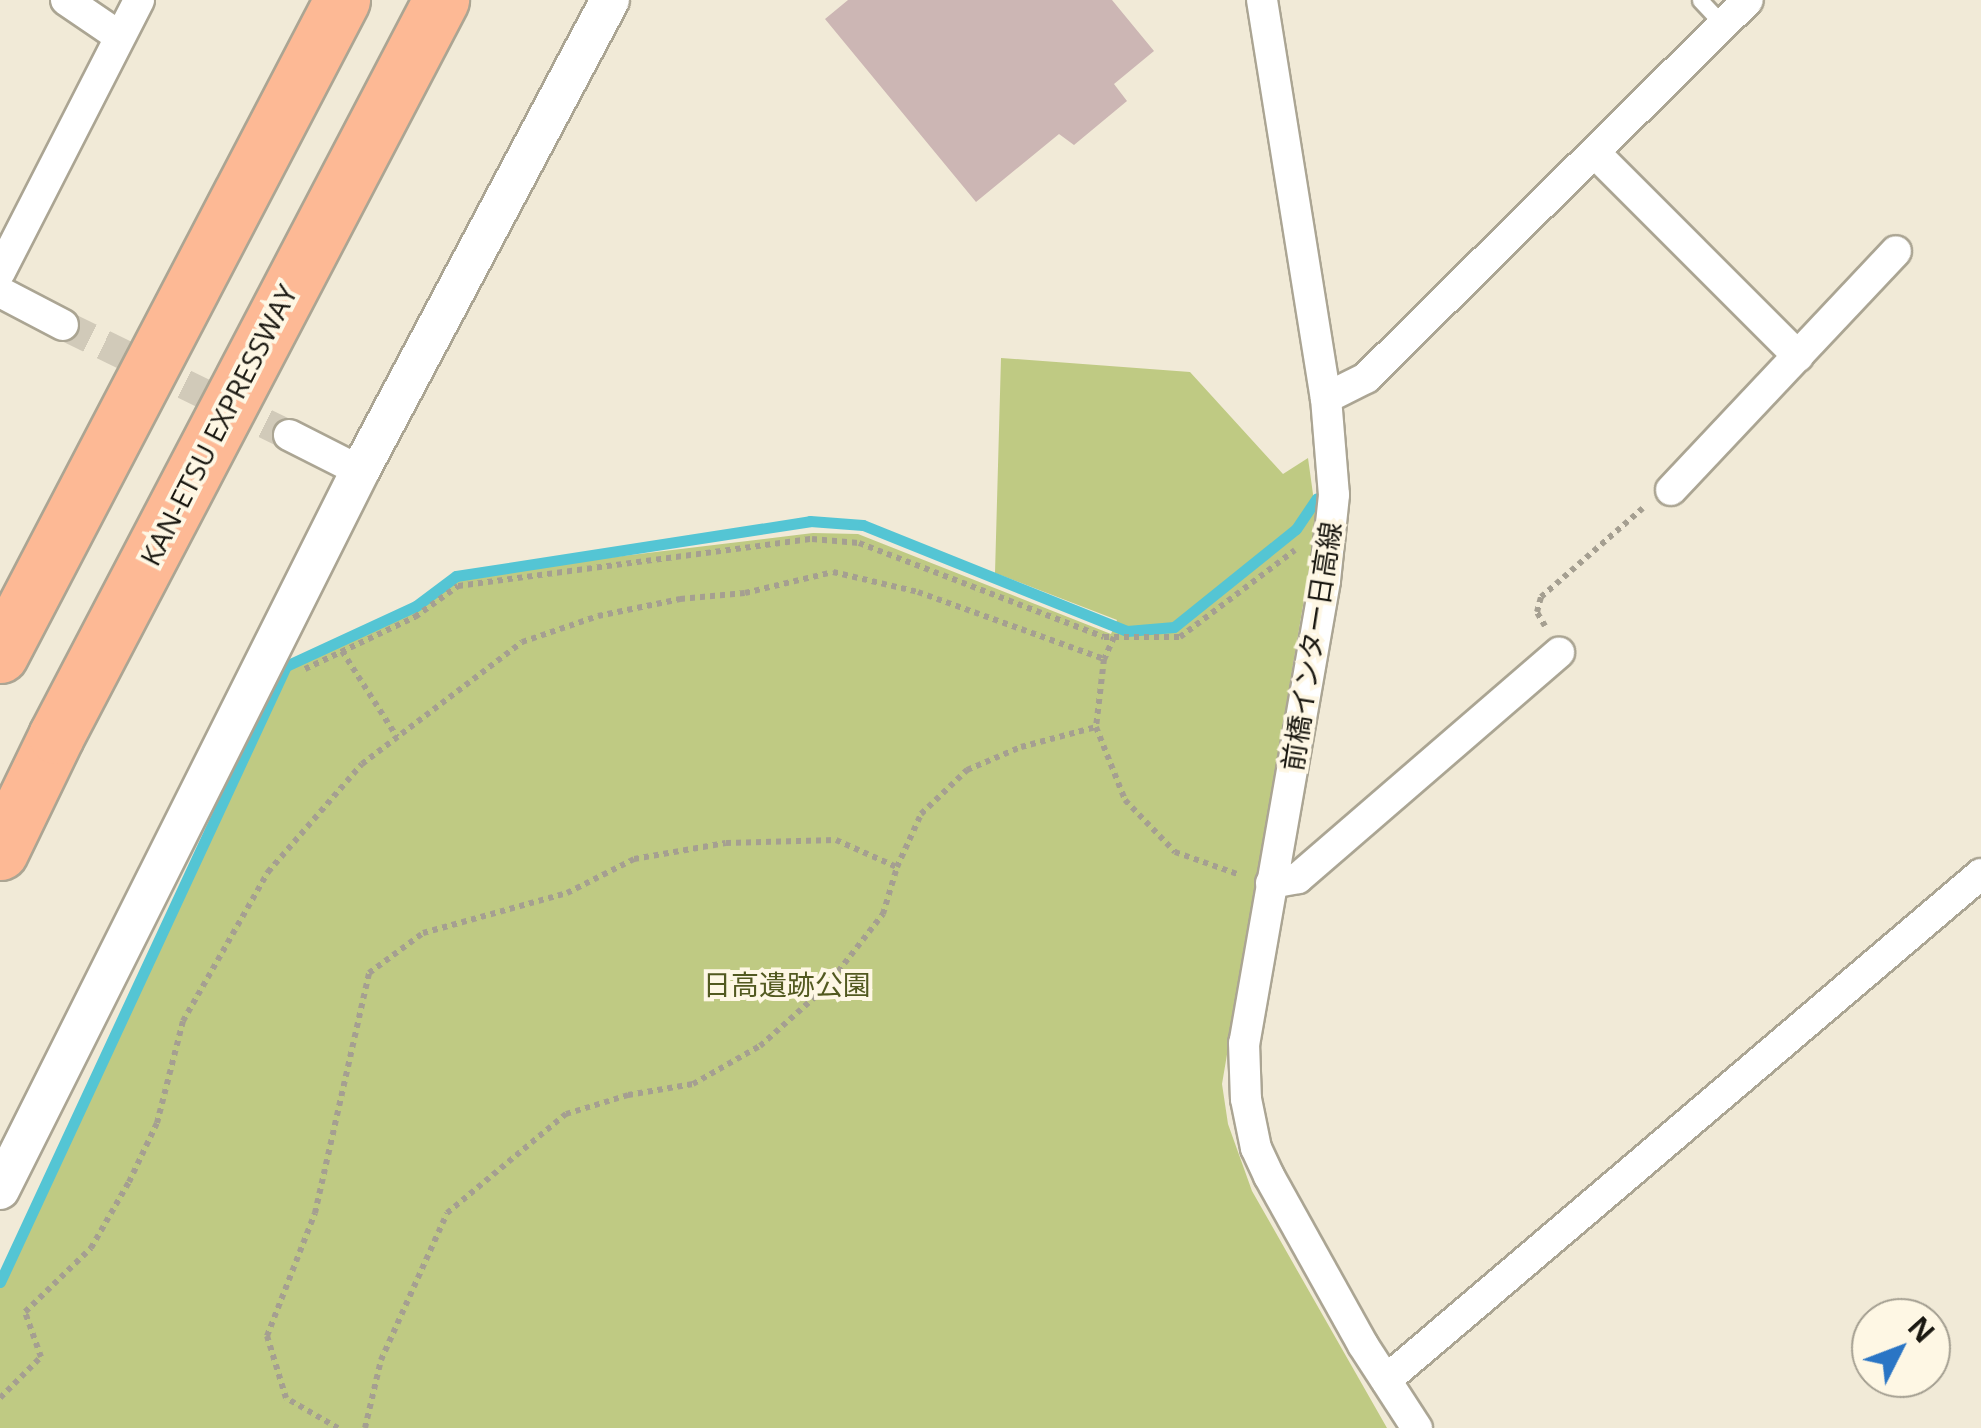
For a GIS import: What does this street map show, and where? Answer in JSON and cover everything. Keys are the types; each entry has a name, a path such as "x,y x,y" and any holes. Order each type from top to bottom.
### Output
{"highway":[{"path":"0,654 342,0"},
{"name":"KAN-ETSU EXPRESSWAY","path":"0,852 65,718 440,0"}],"street":[{"path":"66,0 119,36"},
{"path":"0,272 139,0"},
{"path":"0,1190 360,470 610,0"},
{"name":"前橋インター日高線","path":"1262,0 1326,398 1332,515 1325,581 1258,880 1244,1043 1249,1123 1269,1176 1417,1428"},
{"path":"1326,398 1366,378 1748,0"},
{"path":"1596,154 1798,356"},
{"path":"1671,490 1896,251"},
{"path":"0,292 64,324"},
{"path":"289,436 360,470"},
{"path":"1258,880 1298,878 1559,653"},
{"path":"1386,1380 1981,874"}],"lane":[{"path":"1700,0 1723,25"}],"path":[{"path":"1559,653 1536,604 1662,492 1671,490"},
{"path":"305,668 416,616 458,586 812,538 859,543 1114,637 1180,638 1278,566 1332,515"},
{"path":"0,1398 41,1357 25,1312 90,1248 129,1182 157,1124 183,1021 268,872 311,818 362,764 522,642 598,616 680,599 745,593 833,572 918,592 1104,659"},
{"path":"1114,637 1104,659 1096,727 1125,800 1174,852 1218,871 1258,880"},
{"path":"342,651 397,737"},
{"path":"365,1428 381,1360 447,1213 566,1114 628,1095 693,1084 760,1046 826,987 883,914 897,867 922,814 967,770 1021,746 1096,727"},
{"path":"338,1428 286,1398 266,1336 315,1213 369,973 423,933 567,894 634,859 726,843 836,840 897,867"}],"green space":[{"name":"日高遺跡公園","path":"1001,358 1190,372 1283,474 1308,458 1317,523 1222,1084 1228,1124 1252,1191 1387,1428 0,1428 0,1285 286,666 416,606 456,576 813,533 858,534 1111,634 1117,620 995,573"}],"building":[{"path":"848,0 1112,0 1154,51 1114,84 1127,101 1074,145 1059,134 976,202 825,19"}],"waterway":[{"path":"0,1282 286,666 416,606 456,576 810,521 863,525 1127,631 1174,627 1296,529 1317,498"}],"tunnel":[{"path":"63,325 289,435"}]}
